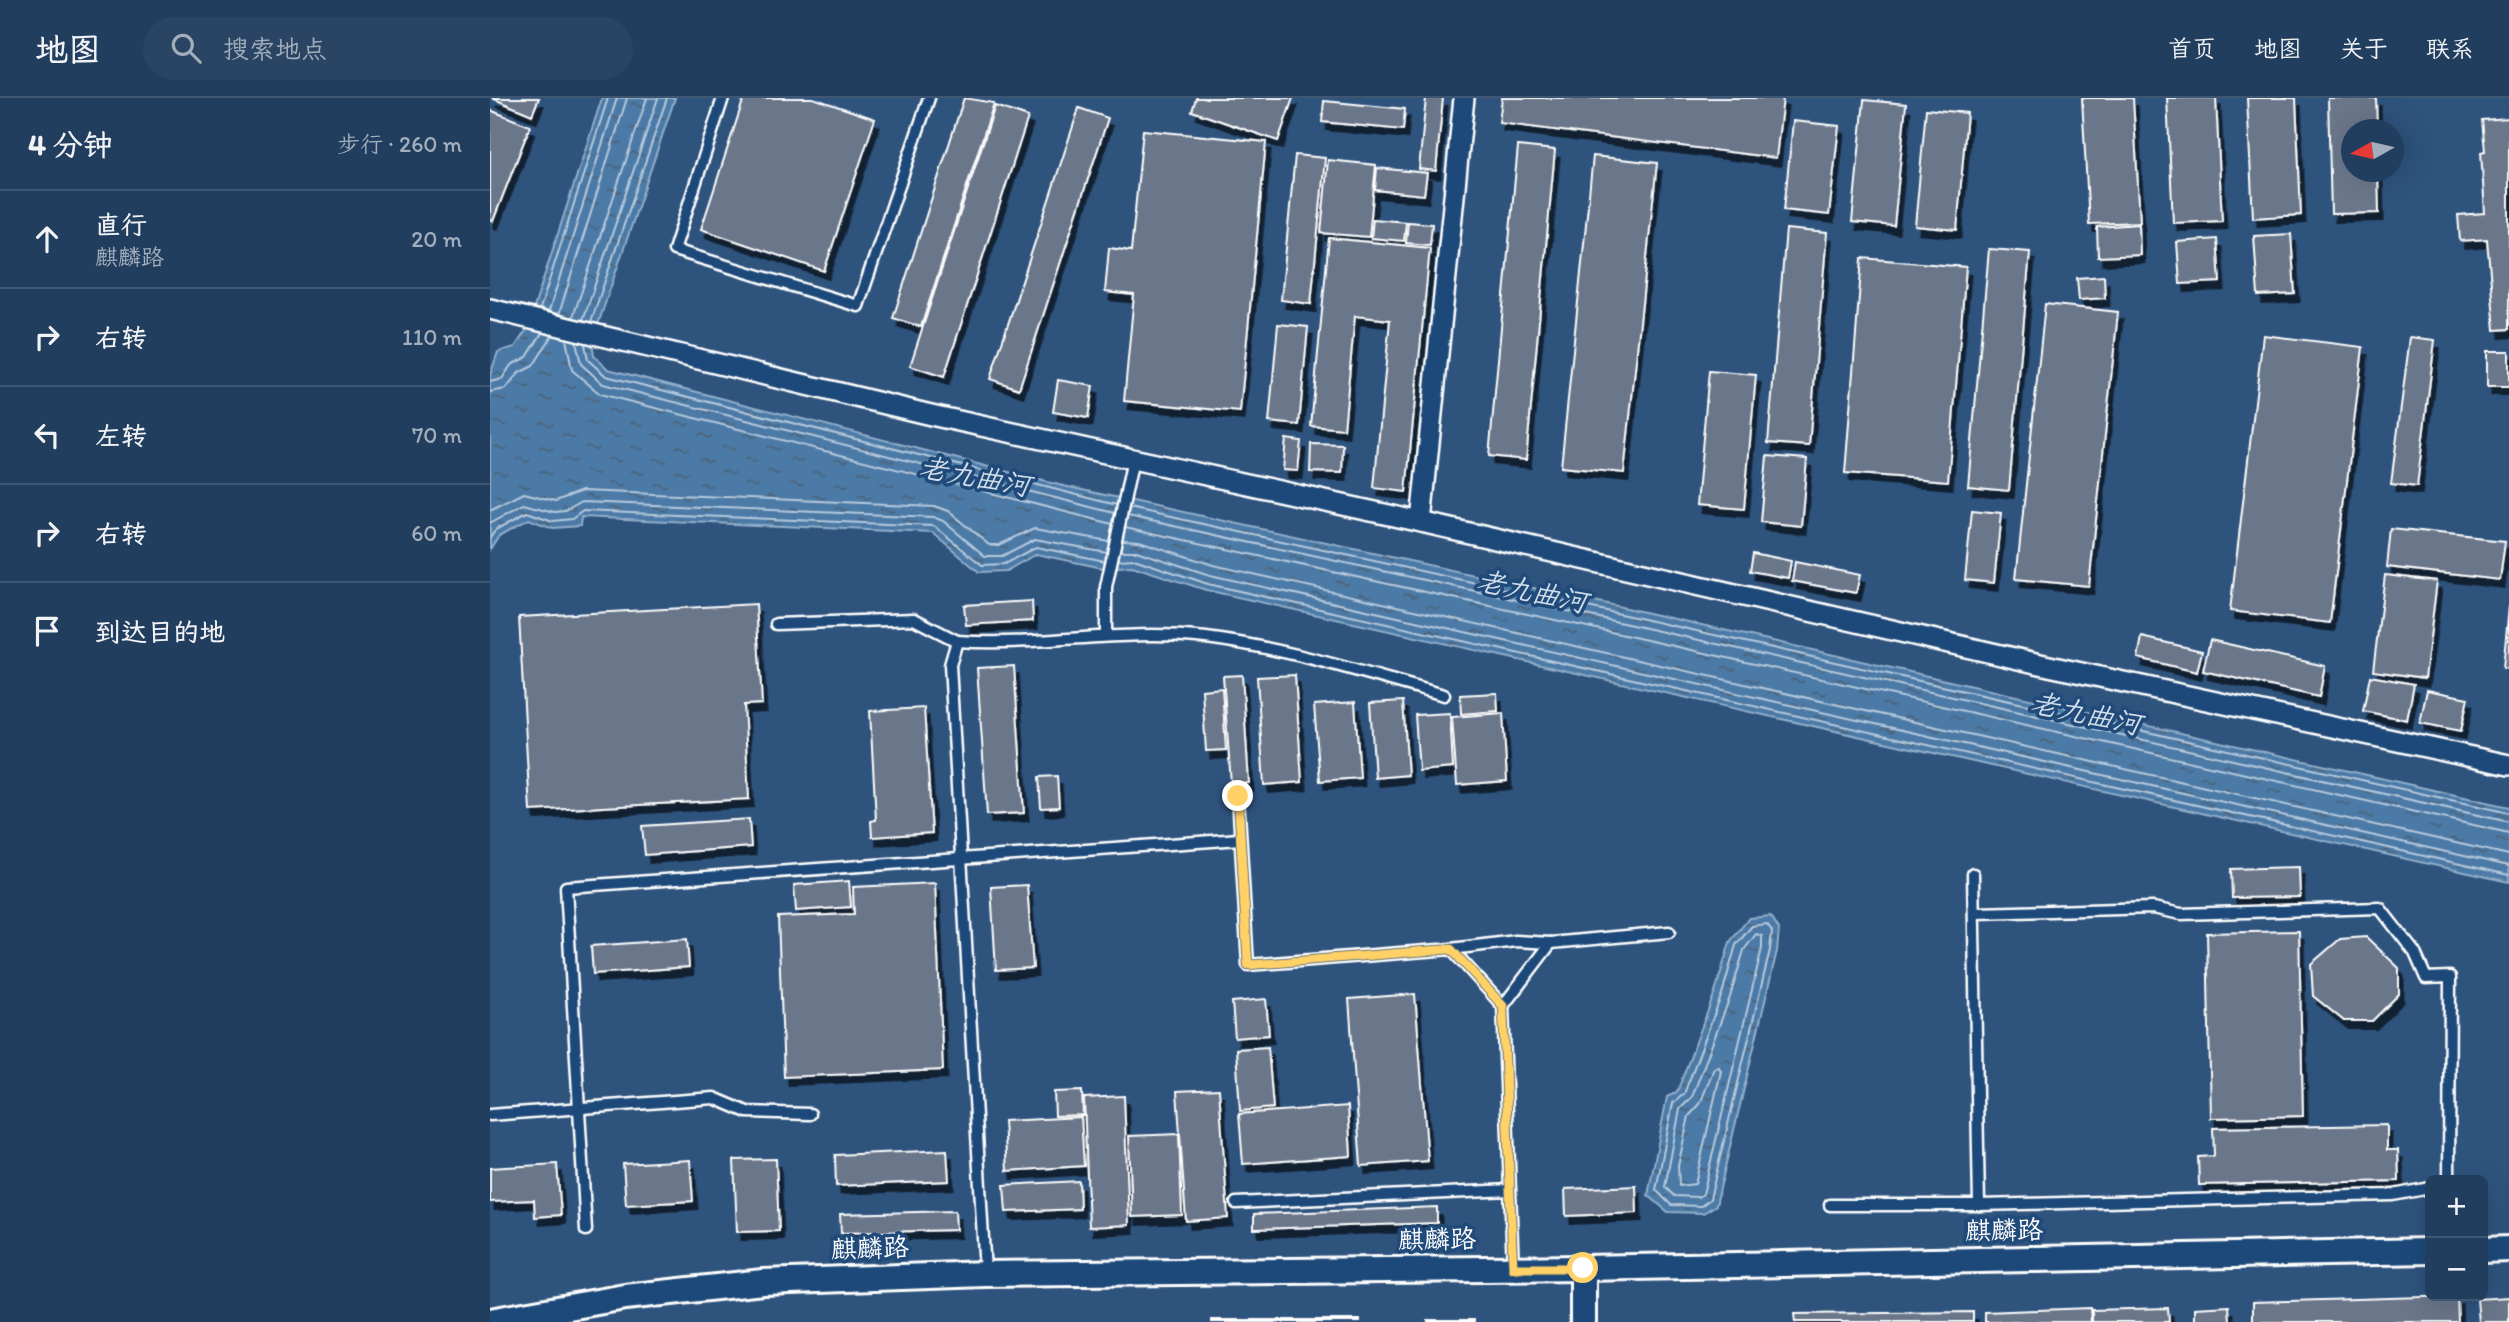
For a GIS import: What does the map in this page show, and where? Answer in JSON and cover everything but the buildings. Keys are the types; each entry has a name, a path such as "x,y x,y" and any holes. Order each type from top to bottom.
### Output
{"street":[{"path":"1421,522 1464,98"},
{"path":"490,309 930,415 1421,522 2049,666 2509,765"},
{"path":"2488,1250 2509,1249"},
{"name":"麒麟路","path":"490,1321 625,1297 763,1282 985,1274 1583,1268 2425,1251"},
{"path":"1583,1268 1583,1322"}],"lane":[{"path":"723,98 674,250 858,306 929,98"},
{"path":"1106,635 1106,587 1133,459"},
{"path":"776,625 914,619 957,641 984,643 1106,635 1206,638 1314,659 1444,695"},
{"path":"957,641 950,665 985,1274"},
{"path":"1238,796 1248,965 1451,949 1516,941 1551,943 1669,932"},
{"path":"586,1230 566,887 1240,839"},
{"path":"1973,874 1976,913 1979,1205"},
{"path":"1976,913 2153,908 2181,914 2380,908 2415,953 2426,978 2450,977 2449,1175"},
{"path":"1513,1268 1503,1006 1551,943"},
{"path":"1451,949 1503,1006"},
{"path":"490,1115 714,1098 747,1112 810,1114"},
{"path":"1830,1205 1979,1205 2393,1195 2425,1189"},
{"path":"1236,1203 1510,1190"}],"water":[{"name":"老九曲河","path":"602,98 675,98 592,342 594,356 608,369 1059,485 1635,610 2509,807 2509,882 1206,590 1132,566 1103,568 1036,554 1006,571 979,572 933,533 581,517 580,526 552,528 529,519 499,535 490,549 490,375 498,352 515,347 527,329"},
{"path":"1771,916 1779,929 1777,951 1716,1205 1703,1213 1668,1212 1648,1195 1667,1097 1677,1092 1715,992 1730,942 1749,918"}],"route":[{"path":"1238,796 1248,965 1451,949 1503,1006 1513,1268 1583,1268"}]}
